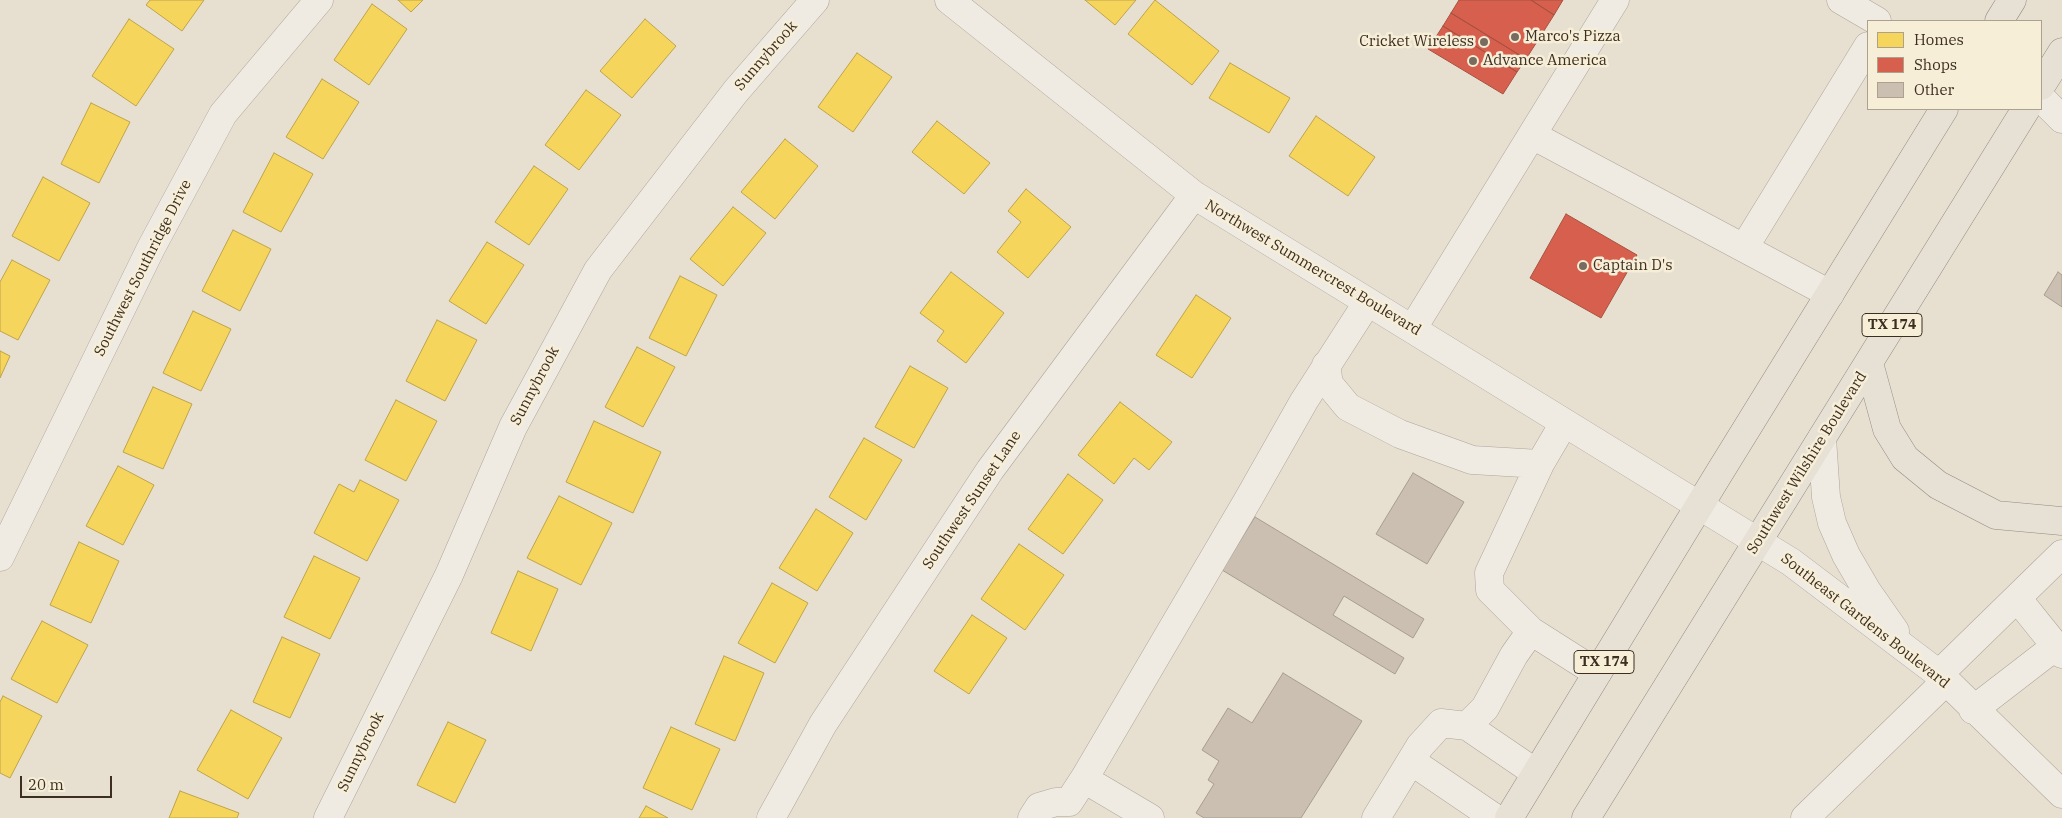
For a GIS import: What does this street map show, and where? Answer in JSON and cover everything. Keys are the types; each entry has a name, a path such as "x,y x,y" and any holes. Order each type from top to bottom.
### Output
{"main road":[{"path":"2000,20 2012,0"},
{"path":"2042,84 2062,52"},
{"name":"TX 174","path":"1509,818 1943,110"},
{"name":"Southwest Wilshire Boulevard","path":"1586,818 2025,110"},
{"path":"1869,363 1887,429 1905,458 1938,485 1996,516 2062,521"}],"street":[{"name":"Southwest Southridge Drive","path":"0,557 151,248 223,114 319,0"},
{"name":"Sunnybrook","path":"328,818 449,574 513,427 598,270 736,91 815,0"},
{"name":"Northwest Summercrest Boulevard","path":"950,0 1194,196 1367,303 1413,328 1699,506"},
{"path":"1413,328 1615,0"},
{"path":"1840,0 1875,20"},
{"path":"1744,248 1867,48"},
{"path":"2042,99 2062,119"},
{"path":"1532,135 1830,294"},
{"name":"Southwest Sunset Lane","path":"770,818 823,724 990,470 1194,196"},
{"path":"1032,818 1039,807 1056,802 1069,802 1084,780 1326,365 1367,303"},
{"path":"1326,365 1330,384 1348,407 1400,434 1472,460 1540,464"},
{"path":"1564,423 1540,464 1489,574 1490,590 1531,631 1597,673"},
{"path":"1822,438 1826,497 1832,523 1846,555 1867,592 1912,654"},
{"name":"Southeast Gardens Boulevard","path":"1699,506 1791,562 1912,654 1942,678 2062,794"},
{"path":"1805,818 1942,678 2017,598 2062,554"},
{"path":"1974,710 2059,650 2017,598"},
{"path":"1466,726 1485,708 1514,655 1531,631"},
{"path":"1376,818 1420,746 1441,724 1466,726 1536,773"},
{"path":"1411,762 1495,818"},
{"path":"1084,780 1150,818"}],"building: Homes":[{"path":"150,0 204,0 182,31 146,5"},
{"path":"398,0 423,0 411,12"},
{"path":"1085,0 1136,0 1115,25"},
{"path":"1155,0 1219,51 1192,85 1128,34"},
{"path":"372,4 407,29 369,85 334,60"},
{"path":"129,19 174,49 136,106 92,76"},
{"path":"645,19 676,46 632,98 600,71"},
{"path":"857,53 892,77 853,132 818,107"},
{"path":"1230,63 1290,98 1269,133 1209,98"},
{"path":"322,79 359,102 323,159 286,137"},
{"path":"586,90 621,115 579,170 545,145"},
{"path":"91,103 130,122 99,183 61,164"},
{"path":"1316,116 1375,157 1348,196 1289,156"},
{"path":"937,121 990,163 964,194 912,152"},
{"path":"785,139 818,166 775,219 741,192"},
{"path":"274,153 313,174 281,232 243,212"},
{"path":"534,166 568,189 529,245 495,222"},
{"path":"43,177 90,203 59,261 12,236"},
{"path":"1026,189 1071,227 1028,278 997,252 1021,222 1008,211"},
{"path":"733,207 766,233 723,286 690,259"},
{"path":"233,230 271,249 240,311 202,291"},
{"path":"487,242 524,265 486,324 449,301"},
{"path":"12,260 50,280 18,340 0,331 0,282"},
{"path":"951,272 1004,313 966,363 937,341 944,331 920,313"},
{"path":"680,276 717,295 686,356 649,338"},
{"path":"1196,295 1231,318 1192,378 1156,355"},
{"path":"193,311 231,329 201,391 163,373"},
{"path":"437,320 477,340 445,401 406,381"},
{"path":"637,347 675,367 643,427 605,407"},
{"path":"0,351 10,356 0,378"},
{"path":"910,366 948,388 914,448 875,427"},
{"path":"153,387 192,404 163,469 123,452"},
{"path":"396,400 437,421 406,481 365,460"},
{"path":"1120,402 1172,442 1149,470 1134,458 1114,484 1078,455"},
{"path":"594,421 661,452 633,513 566,482"},
{"path":"864,438 902,460 866,520 829,497"},
{"path":"118,466 154,485 123,545 86,526"},
{"path":"1068,474 1103,500 1063,554 1028,529"},
{"path":"360,480 399,500 367,561 314,533 339,484 354,492"},
{"path":"559,496 612,523 581,585 527,558"},
{"path":"816,509 853,533 817,591 779,568"},
{"path":"79,542 119,561 91,623 50,605"},
{"path":"1019,544 1064,575 1025,630 981,599"},
{"path":"314,556 360,578 330,639 284,617"},
{"path":"518,571 558,589 531,651 491,633"},
{"path":"772,583 808,603 775,663 738,643"},
{"path":"972,615 1007,638 969,694 934,671"},
{"path":"42,621 88,645 57,703 11,679"},
{"path":"282,637 320,654 290,718 253,702"},
{"path":"724,656 764,673 735,741 695,724"},
{"path":"3,696 42,716 10,778 0,773 0,702"},
{"path":"231,710 282,738 248,799 197,770"},
{"path":"448,722 486,740 455,803 417,785"},
{"path":"671,727 720,749 692,810 643,788"},
{"path":"180,791 239,813 237,818 169,818"},
{"path":"646,806 668,818 639,818"}],"building: Shops":[{"name":"Marco's Pizza","path":"1459,0 1531,0 1554,15 1526,59 1451,13"},
{"path":"1531,0 1563,0 1554,15"},
{"name":"Cricket Wireless","path":"1451,13 1526,59 1517,72 1443,26"},
{"name":"Advance America","path":"1443,26 1517,72 1503,94 1428,49"},
{"name":"Captain D's","path":"1566,214 1637,255 1601,318 1530,278"}],"building: Other":[{"path":"2058,272 2062,275 2062,307 2044,295"},
{"path":"1413,473 1464,502 1427,564 1376,534"},
{"path":"1255,517 1424,619 1413,638 1344,596 1333,615 1404,658 1395,674 1222,570"},
{"path":"1283,673 1362,721 1301,818 1204,818 1196,813 1214,784 1208,780 1219,761 1202,750 1228,708 1252,723"}],"place":[{"name":"Marco's Pizza","path":"1515,37"},
{"name":"Cricket Wireless","path":"1484,42"},
{"name":"Advance America","path":"1473,61"},
{"name":"Captain D's","path":"1583,266"}]}
